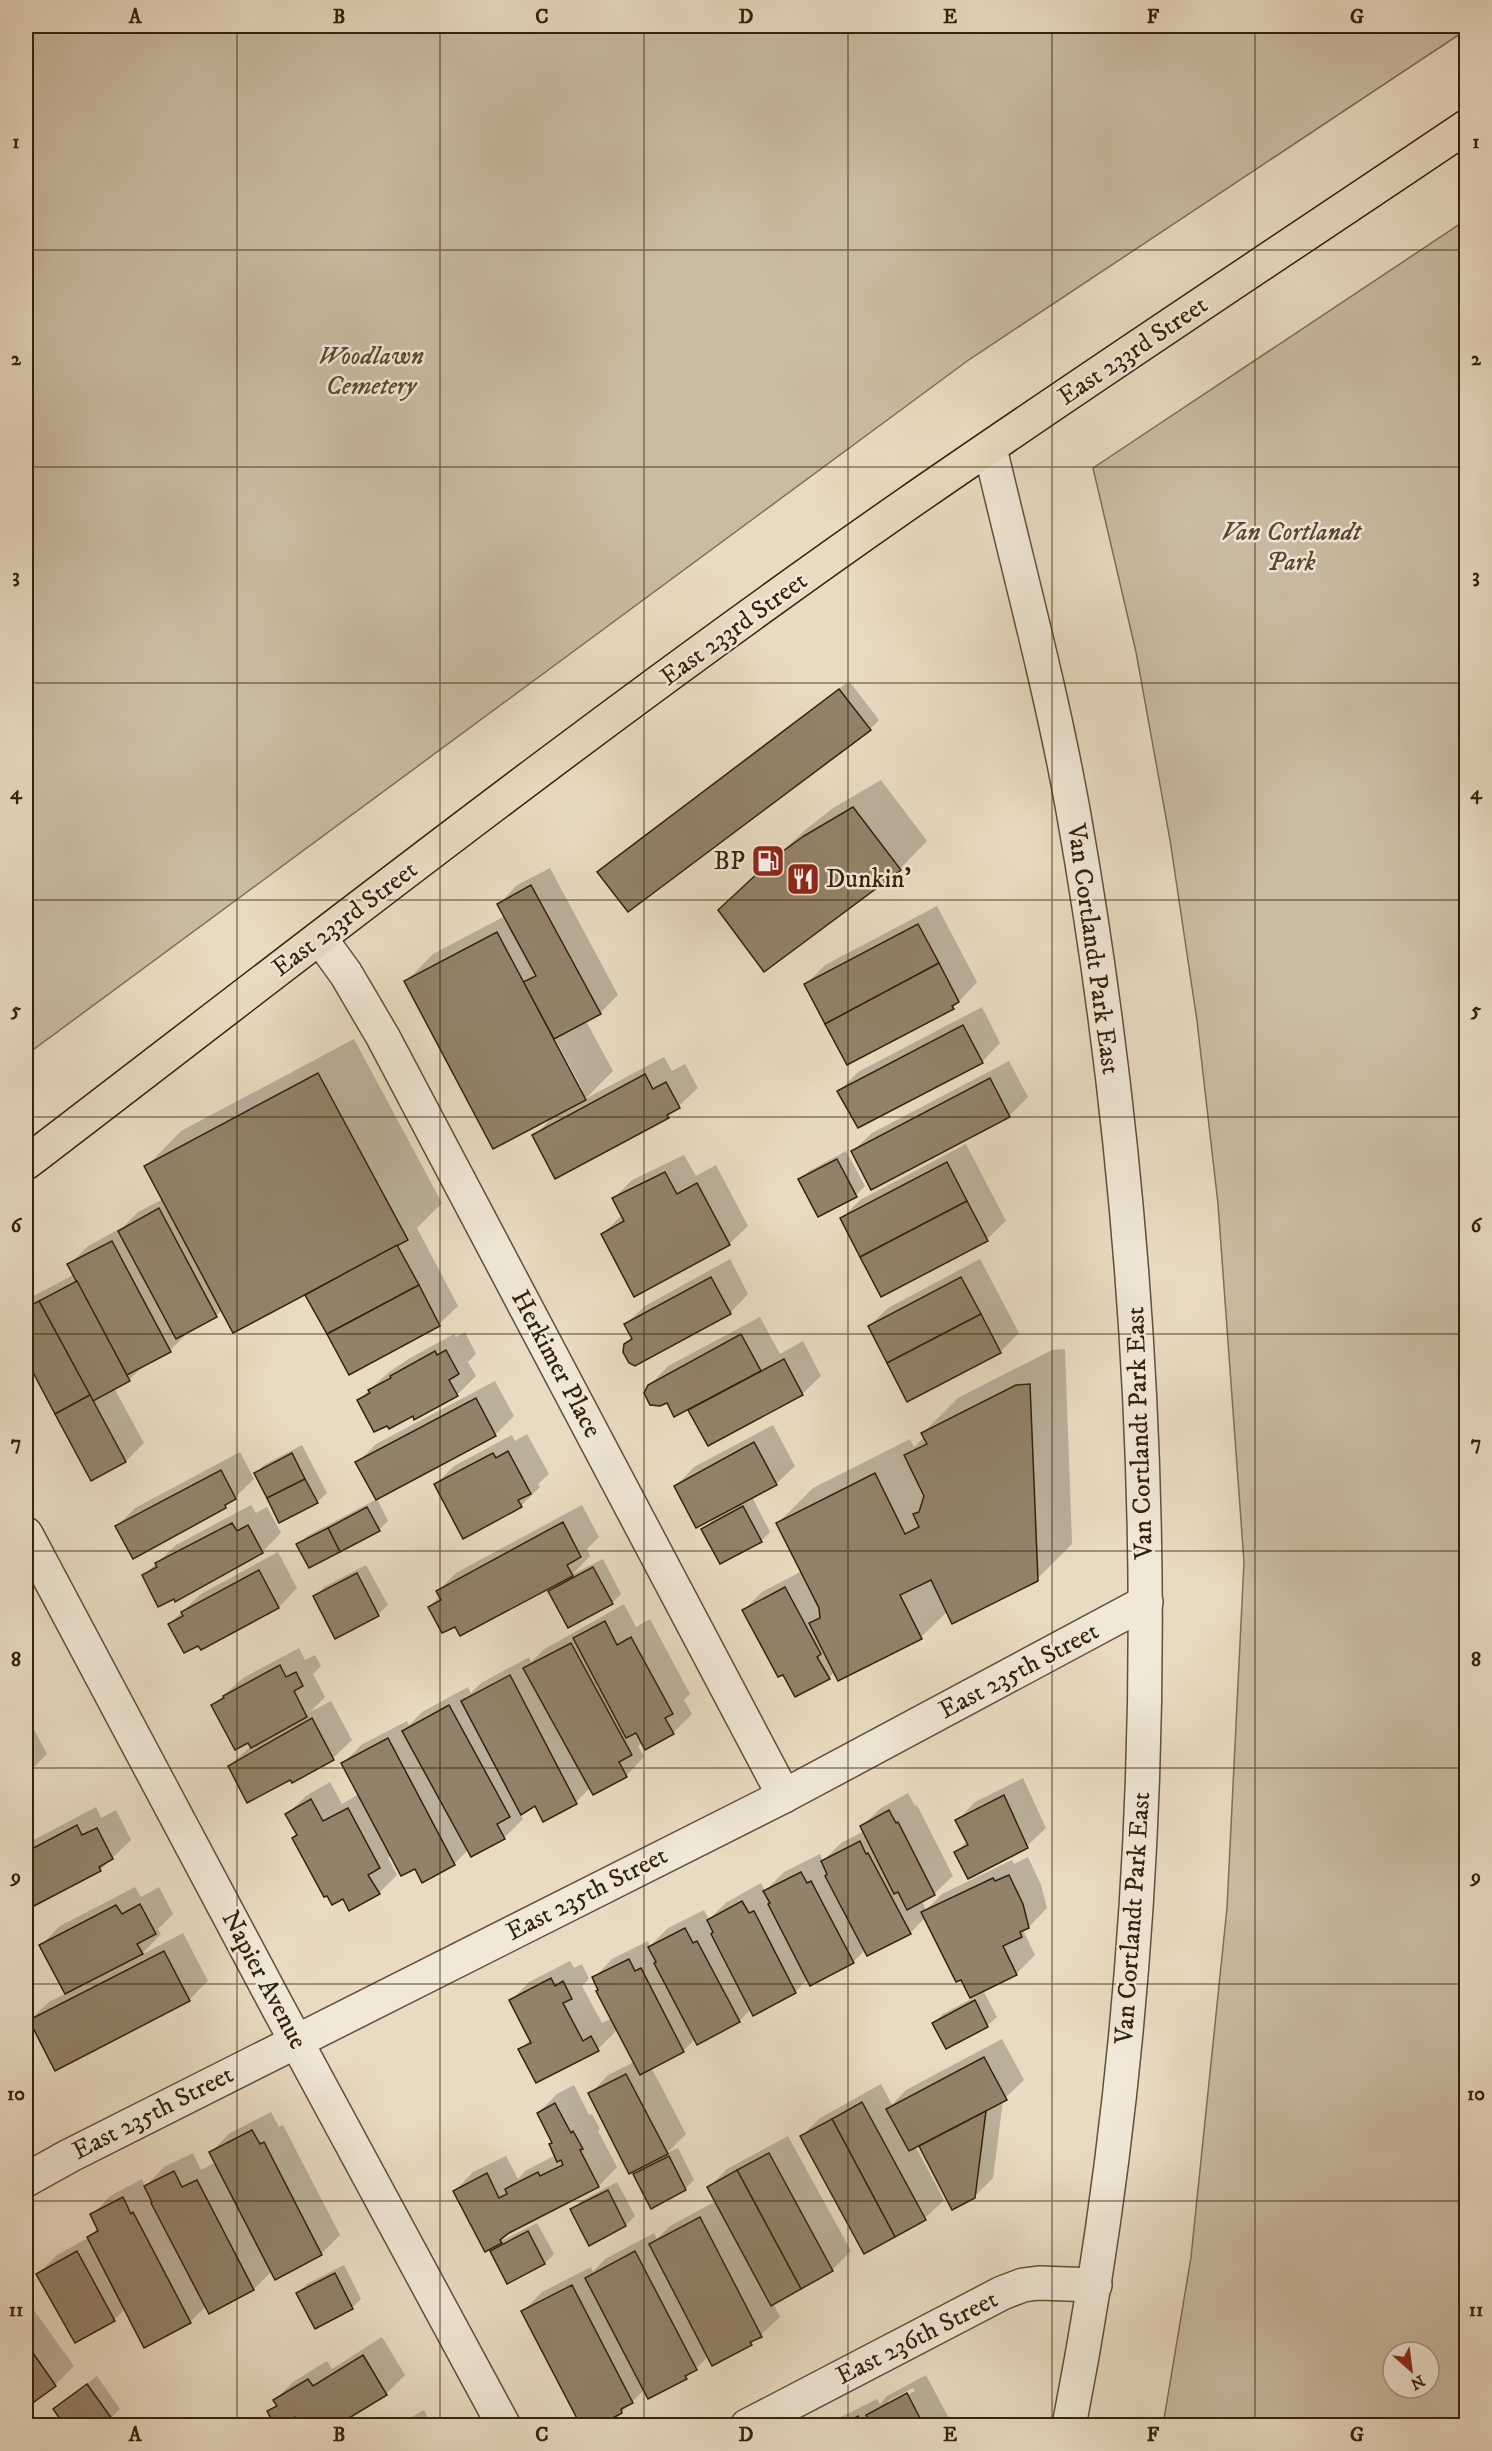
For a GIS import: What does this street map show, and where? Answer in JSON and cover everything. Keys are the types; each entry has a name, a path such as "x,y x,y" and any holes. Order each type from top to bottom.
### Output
{"main road":[{"name":"East 233rd Street","path":"26,1163 668,676 904,506 1467,127"}],"street":[{"name":"Van Cortlandt Park East","path":"990,448 1073,808 1107,1041 1131,1243 1137,1334 1146,1602 1142,1792 1117,2124 1095,2285 1069,2426"},
{"name":"Herkimer Place","path":"320,938 346,974 383,1037 784,1796"},
{"name":"Napier Avenue","path":"26,1534 504,2426"},
{"name":"East 235th Street","path":"26,2180 296,2040 784,1796 1146,1602"},
{"name":"East 236th Street","path":"747,2426 1012,2289 1040,2283 1095,2285"}],"green space":[{"name":"Woodlawn Cemetery","path":"26,26 1466,26 1466,30 970,359 26,1055"},
{"name":"Van Cortlandt Park","path":"1466,220 1466,2425 1163,2425 1191,2257 1227,1908 1244,1562 1218,1204 1197,1021 1170,840 1136,652 1093,468"}],"building":[{"path":"839,689 871,730 628,912 597,872"},
{"path":"853,807 901,870 764,972 718,910 775,857 804,836"},
{"path":"531,885 601,1014 554,1039 523,982 536,976 497,904"},
{"path":"918,924 939,963 825,1024 804,984"},
{"path":"497,932 586,1100 493,1149 404,981"},
{"path":"939,963 959,1002 952,1006 954,1009 847,1065 825,1024"},
{"path":"963,1025 983,1063 858,1128 837,1091"},
{"path":"318,1073 408,1240 233,1333 144,1166"},
{"path":"645,1074 653,1089 666,1082 680,1108 667,1115 669,1118 555,1179 532,1135"},
{"path":"990,1078 1010,1117 871,1190 851,1151"},
{"path":"837,1159 857,1197 818,1217 798,1179"},
{"path":"947,1162 967,1201 860,1257 840,1218"},
{"path":"665,1172 677,1194 697,1183 730,1245 634,1297 601,1234 624,1221 612,1198"},
{"path":"967,1201 988,1241 881,1297 860,1257"},
{"path":"159,1208 217,1317 176,1339 118,1231"},
{"path":"112,1241 171,1352 127,1375 67,1264"},
{"path":"397,1245 419,1285 327,1334 305,1295"},
{"path":"711,1277 731,1314 635,1366 629,1363 623,1352 624,1344 632,1339 624,1324"},
{"path":"961,1277 981,1314 887,1363 868,1326"},
{"path":"77,1281 130,1381 93,1401 39,1301"},
{"path":"419,1285 440,1326 349,1375 327,1334"},
{"path":"39,1301 90,1395 55,1414 26,1359 26,1308"},
{"path":"981,1314 1001,1353 907,1402 887,1363"},
{"path":"741,1334 761,1371 674,1417 667,1403 660,1406 650,1405 644,1393 648,1385"},
{"path":"446,1350 459,1374 449,1380 458,1396 414,1420 413,1416 389,1429 387,1426 374,1432 357,1400 370,1393 368,1390 391,1378 390,1376 435,1351 437,1355"},
{"path":"784,1359 803,1395 708,1446 688,1410"},
{"path":"1030,1384 1038,1581 952,1624 931,1580 900,1595 922,1639 838,1681 809,1623 820,1618 819,1608 776,1523 875,1473 905,1534 919,1527 913,1514 919,1512 924,1496 904,1455 927,1444 921,1433 1016,1385"},
{"path":"90,1395 126,1462 91,1481 55,1414"},
{"path":"476,1398 496,1436 376,1500 355,1462"},
{"path":"754,1442 777,1485 696,1528 674,1486"},
{"path":"508,1451 531,1494 518,1500 522,1507 463,1539 434,1484 493,1453 496,1458"},
{"path":"292,1453 305,1479 267,1498 254,1473"},
{"path":"221,1470 236,1499 225,1505 226,1508 133,1559 115,1526"},
{"path":"305,1479 318,1503 279,1523 267,1498"},
{"path":"743,1506 762,1542 720,1564 701,1529"},
{"path":"367,1507 380,1531 340,1552 328,1528"},
{"path":"563,1522 581,1557 567,1565 573,1576 460,1636 455,1627 442,1633 428,1607 441,1600 436,1591"},
{"path":"232,1523 237,1531 248,1525 263,1553 175,1602 174,1599 158,1607 142,1575 157,1567 155,1563"},
{"path":"328,1528 340,1552 309,1568 296,1544"},
{"path":"593,1567 613,1604 568,1628 548,1591"},
{"path":"259,1570 279,1608 201,1650 198,1646 184,1653 168,1624 183,1616 181,1612"},
{"path":"357,1573 379,1616 335,1639 313,1596"},
{"path":"785,1587 821,1654 817,1657 830,1679 795,1697 783,1675 778,1677 742,1610"},
{"path":"605,1621 617,1645 631,1637 673,1714 665,1718 674,1734 645,1750 636,1733 626,1738 573,1638"},
{"path":"571,1643 632,1755 619,1762 627,1777 593,1795 523,1668"},
{"path":"280,1665 286,1677 296,1672 303,1686 294,1691 307,1717 251,1748 248,1743 235,1750 211,1705"},
{"path":"510,1675 577,1804 543,1822 535,1806 521,1815 461,1701"},
{"path":"449,1705 510,1817 497,1824 505,1839 471,1857 402,1731"},
{"path":"312,1718 334,1760 292,1783 290,1780 247,1803 228,1766"},
{"path":"388,1738 455,1865 422,1883 415,1869 401,1876 341,1763"},
{"path":"1004,1795 1028,1848 968,1879 954,1852 968,1845 955,1820"},
{"path":"311,1799 323,1821 348,1808 380,1868 368,1875 380,1894 349,1911 343,1899 332,1905 327,1896 324,1897 292,1838 297,1835 285,1814"},
{"path":"889,1810 896,1823 898,1822 935,1895 907,1910 898,1892 894,1894 860,1826"},
{"path":"77,1825 82,1835 97,1828 113,1859 99,1867 101,1871 30,1908 26,1905 26,1852"},
{"path":"860,1841 911,1934 867,1956 825,1876 827,1874 821,1861"},
{"path":"801,1872 807,1883 811,1881 854,1963 810,1986 763,1891"},
{"path":"1009,1875 1023,1904 1029,1928 1020,1932 1022,1937 1003,1946 1017,1975 970,1998 961,1980 956,1982 921,1912 993,1878 995,1881"},
{"path":"742,1901 749,1913 754,1911 796,1993 753,2016 711,1934 713,1932 707,1920"},
{"path":"140,1904 156,1934 137,1944 143,1954 65,1994 39,1945 116,1905 122,1914"},
{"path":"685,1928 693,1943 697,1941 740,2022 697,2045 648,1947"},
{"path":"164,1951 190,2001 55,2071 29,2020"},
{"path":"629,1959 635,1971 641,1968 684,2052 640,2075 596,1991 598,1990 592,1977"},
{"path":"551,1978 555,1986 563,1981 572,1999 563,2003 583,2041 591,2036 599,2051 536,2083 518,2049 531,2043 509,2000"},
{"path":"975,2000 988,2027 946,2049 932,2023"},
{"path":"984,2057 1007,2100 909,2151 886,2109"},
{"path":"626,2074 668,2154 629,2174 588,2093"},
{"path":"862,2102 926,2220 895,2237 832,2119"},
{"path":"555,2103 571,2133 573,2131 583,2149 580,2150 599,2187 509,2233 500,2240 502,2243 485,2252 453,2191 487,2173 499,2198 507,2194 505,2189 538,2172 540,2176 563,2165 561,2160 557,2162 549,2144 552,2143 537,2113"},
{"path":"986,2111 975,2198 952,2210 919,2146"},
{"path":"832,2119 895,2237 864,2254 800,2136"},
{"path":"252,2130 260,2144 264,2142 322,2255 275,2280 209,2152"},
{"path":"769,2153 833,2271 801,2289 737,2170"},
{"path":"669,2156 686,2190 651,2209 633,2174"},
{"path":"737,2170 801,2289 771,2306 707,2187"},
{"path":"174,2171 182,2187 197,2180 254,2290 209,2314 144,2186"},
{"path":"608,2190 626,2226 589,2246 570,2209"},
{"path":"123,2197 191,2323 144,2348 87,2237 98,2231 90,2214"},
{"path":"700,2217 762,2337 750,2342 752,2345 712,2366 649,2244"},
{"path":"528,2231 545,2264 507,2284 490,2251"},
{"path":"77,2251 115,2321 75,2343 36,2274"},
{"path":"635,2251 697,2370 685,2376 687,2379 648,2399 585,2278"},
{"path":"335,2273 353,2309 315,2329 296,2293"},
{"path":"572,2285 633,2403 621,2409 622,2413 598,2426 581,2426 521,2311"},
{"path":"26,2343 56,2386 34,2402 26,2391"},
{"path":"363,2355 387,2395 336,2426 300,2426 295,2417 280,2426 275,2426 267,2411 277,2406 273,2400 308,2379 313,2386"},
{"path":"87,2384 112,2419 104,2426 65,2426 53,2409"},
{"path":"907,2393 924,2426 872,2426 866,2415"},
{"path":"858,2416 863,2426 841,2426"}],"place":[{"name":"BP","path":"768,861"},
{"name":"Dunkin'","path":"803,879"}]}
